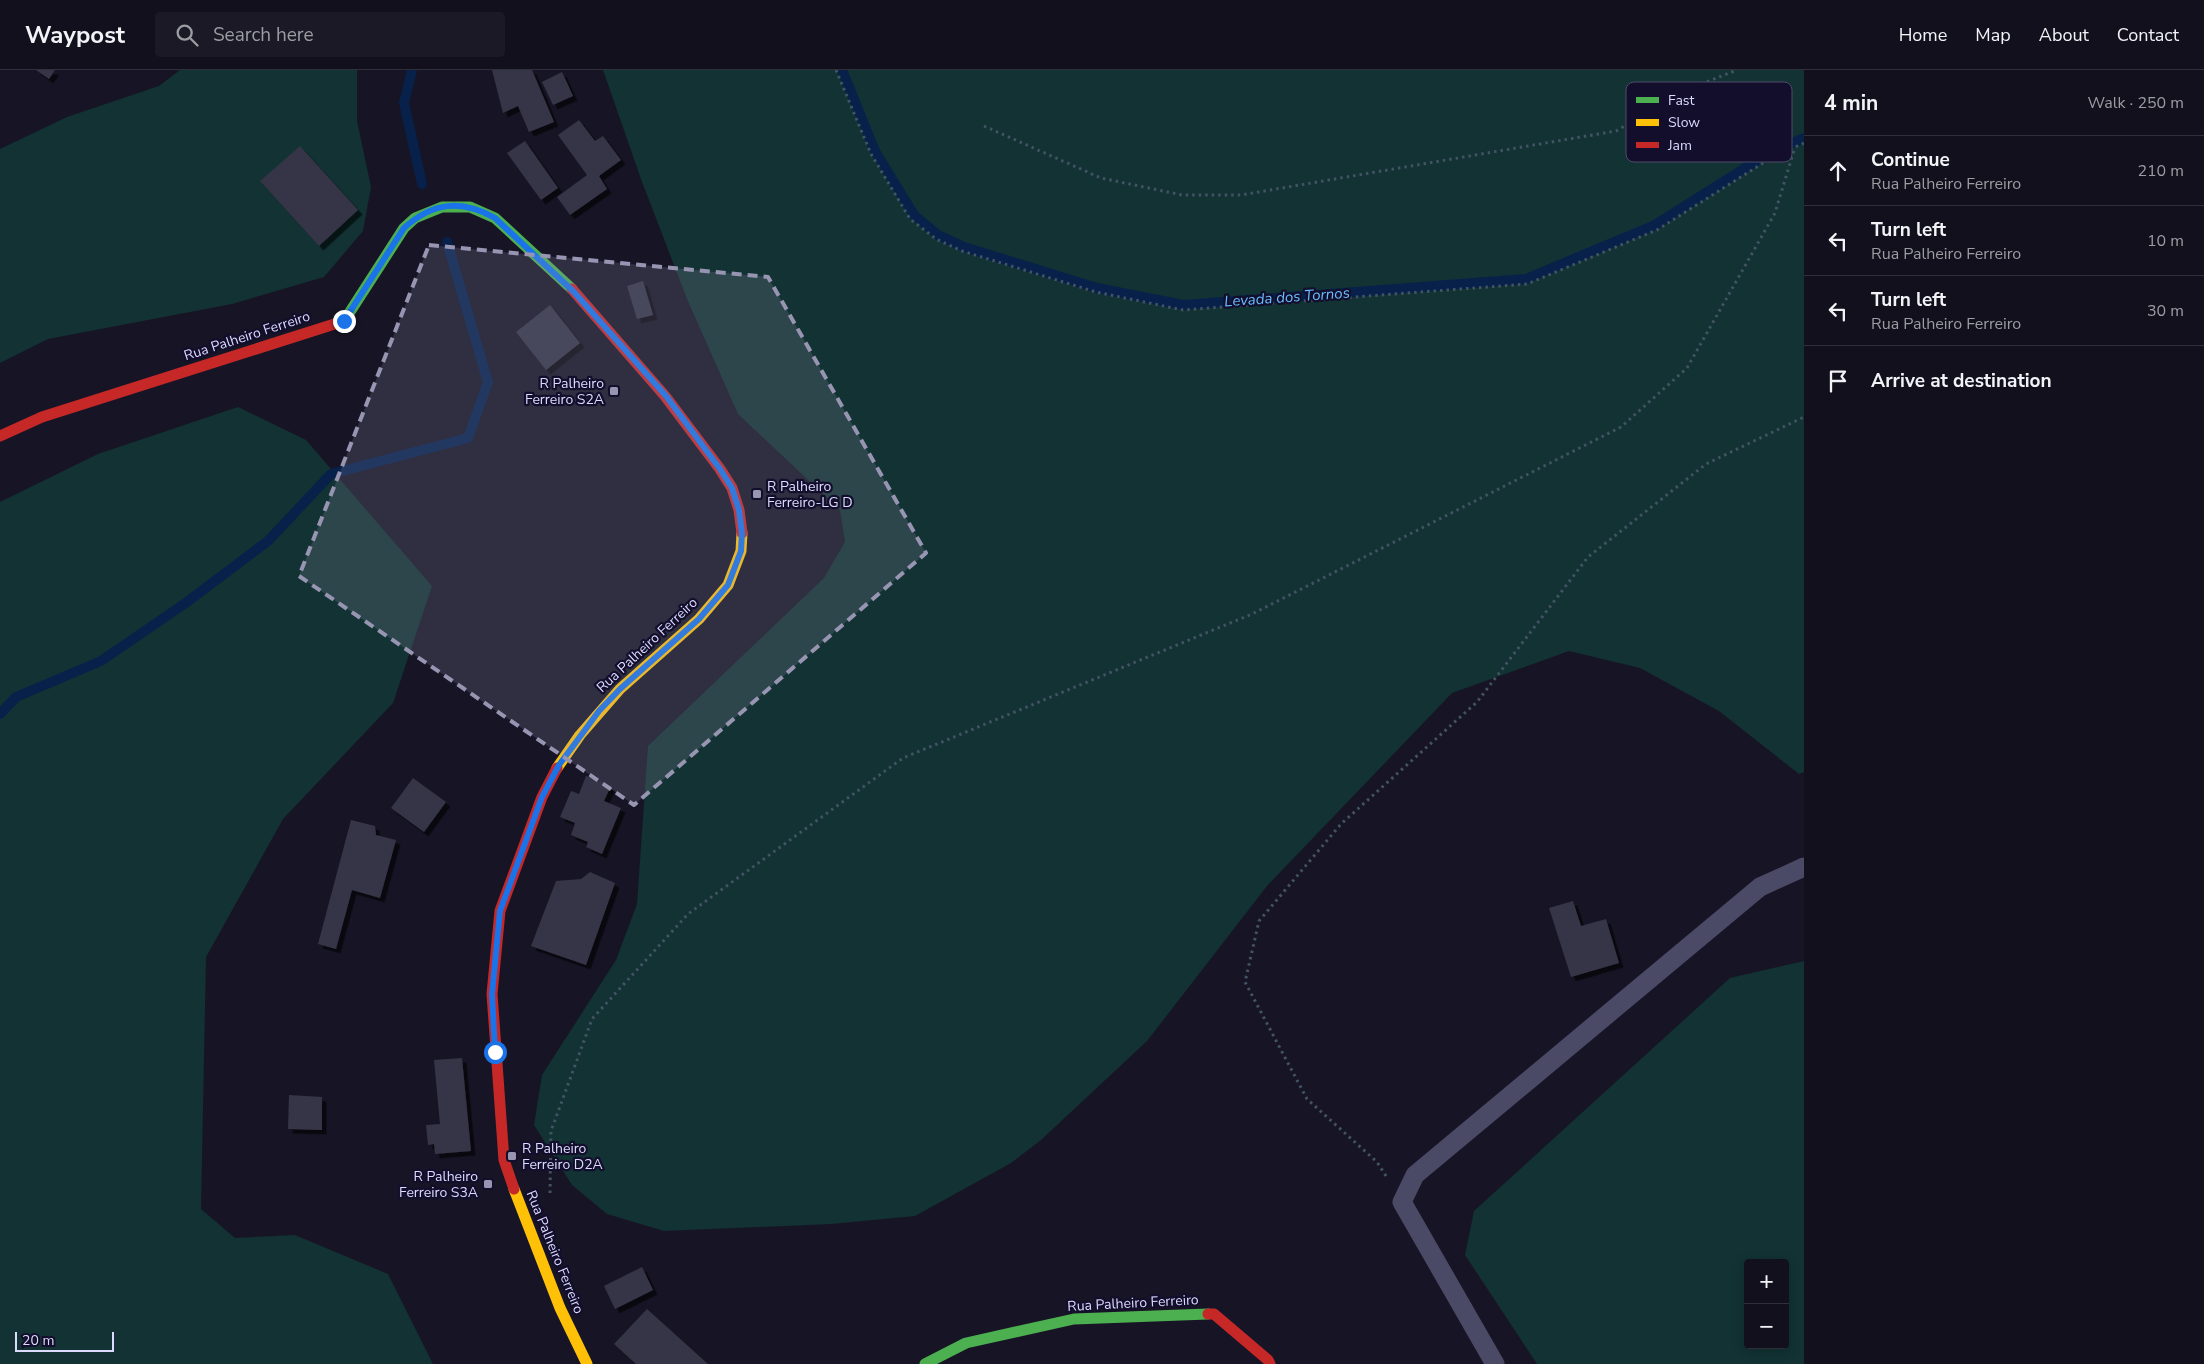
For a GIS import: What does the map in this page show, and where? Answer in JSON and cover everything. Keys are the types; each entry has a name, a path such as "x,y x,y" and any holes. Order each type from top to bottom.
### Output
{"street":[{"name":"Rua Palheiro Ferreiro","path":"0,436 42,417 344,321 404,228 415,218 428,211 442,206 456,205 470,207 495,218 574,292 666,396 720,469 732,488 739,510 742,533 741,551 728,585 699,619 620,689 580,735 559,765 542,797 500,911 492,994 504,1160 531,1237 560,1308 587,1364"},
{"name":"Rua Palheiro Ferreiro","path":"925,1364 966,1344 1074,1319 1214,1314 1268,1360 1270,1364"}],"lane":[{"path":"1495,1364 1402,1202 1415,1175 1760,887 1804,867"}],"path":[{"path":"836,70 871,154 910,219 936,238 962,251 1096,292 1183,310 1527,284 1657,230 1766,162"},
{"path":"1706,82 1737,70"},
{"path":"984,126 1101,178 1182,195 1241,195 1616,131 1626,125"},
{"path":"1792,148 1804,143"},
{"path":"1792,157 1795,147"},
{"path":"550,1194 551,1131 592,1019 688,914 903,758 1252,614 1622,427 1687,368 1775,212 1790,162"},
{"path":"1402,1202 1377,1162 1307,1100 1245,982 1259,921 1341,824 1477,702 1588,557 1706,464 1804,416"}],"highlighted area":[{"path":"429,245 768,277 926,553 634,805 299,576"}],"green space":[{"path":"180,70 357,70 357,121 371,187 363,231 324,277 232,304 48,339 0,363 0,149 67,117 159,86"},
{"path":"603,70 1804,70 1804,772 1799,774 1719,711 1640,668 1569,651 1452,693 1267,886 1147,1041 1041,1140 1011,1163 915,1216 831,1224 664,1231 607,1214 572,1185 534,1125 542,1075 616,960 637,904 648,746 824,578 845,542 840,510 738,414 687,299 641,179"},
{"path":"238,407 306,440 432,586 393,703 283,819 206,957 201,1209 235,1238 295,1235 388,1274 433,1364 0,1364 0,502 98,454"},
{"path":"1804,961 1804,1364 1537,1364 1465,1255 1474,1211 1730,978"}],"building":[{"path":"36,70 55,70 49,79"},
{"path":"492,70 532,70 554,122 529,132 518,106 503,113"},
{"path":"562,72 573,96 553,105 542,82"},
{"path":"579,120 595,141 603,136 621,160 599,176 607,189 570,215 557,197 587,175 558,135"},
{"path":"525,141 558,188 541,200 507,153"},
{"path":"300,146 358,210 319,246 260,181"},
{"path":"643,281 653,315 637,319 627,286"},
{"path":"550,305 580,343 546,370 516,332"},
{"path":"586,776 611,786 604,801 621,808 602,854 586,847 588,842 571,835 575,823 560,817 571,791 579,794"},
{"path":"413,778 446,802 424,832 391,808"},
{"path":"351,820 375,826 376,835 396,840 380,898 352,890 336,949 318,944"},
{"path":"590,872 615,883 586,965 531,946 556,881 581,879"},
{"path":"1573,901 1581,926 1606,919 1619,963 1571,977 1549,908"},
{"path":"462,1058 471,1151 435,1154 434,1144 428,1145 426,1125 440,1124 434,1060"},
{"path":"289,1095 322,1097 322,1130 288,1129"},
{"path":"642,1267 653,1290 615,1309 604,1286"},
{"path":"647,1309 708,1364 636,1364 614,1344"}],"waterway":[{"path":"412,70 404,103 422,184"},
{"name":"Levada dos Tornos","path":"842,70 875,151 914,215 938,235 964,247 1097,288 1183,305 1526,279 1655,225 1755,162"},
{"name":"Levada dos Tornos","path":"1792,143 1804,138"},
{"path":"0,714 16,697 101,661 187,602 268,541 331,474 468,438 488,382 447,242"}],"traffic: fast":[{"path":"346,318 404,228 415,218 442,207 470,207 495,218 572,289"},
{"path":"925,1364 966,1343 1074,1319 1208,1314"}],"traffic: slow":[{"path":"557,768 580,735 620,689 699,619 728,585 741,551 742,533"},
{"path":"514,1189 560,1308 587,1364"}],"traffic: jam":[{"path":"572,289 665,396 720,469 732,488 739,510 742,533"},
{"path":"0,436 42,417 344,321 346,318"},
{"path":"514,1189 504,1160 492,994 500,911 542,797 557,768"},
{"path":"1208,1314 1214,1314 1268,1360 1270,1364"}],"place":[{"name":"R Palheiro Ferreiro S2A","path":"614,391"},
{"name":"R Palheiro Ferreiro-LG D","path":"757,494"},
{"name":"R Palheiro Ferreiro D2A","path":"512,1156"},
{"name":"R Palheiro Ferreiro S3A","path":"488,1184"}],"route":[{"path":"344,321 404,228 415,218 442,206 456,205 483,211 495,218 574,292 666,396 720,469 732,488 739,510 742,533 741,551 736,569 728,585 699,619 620,689 599,711 559,765 542,797 500,911 492,994 495,1052"}]}
